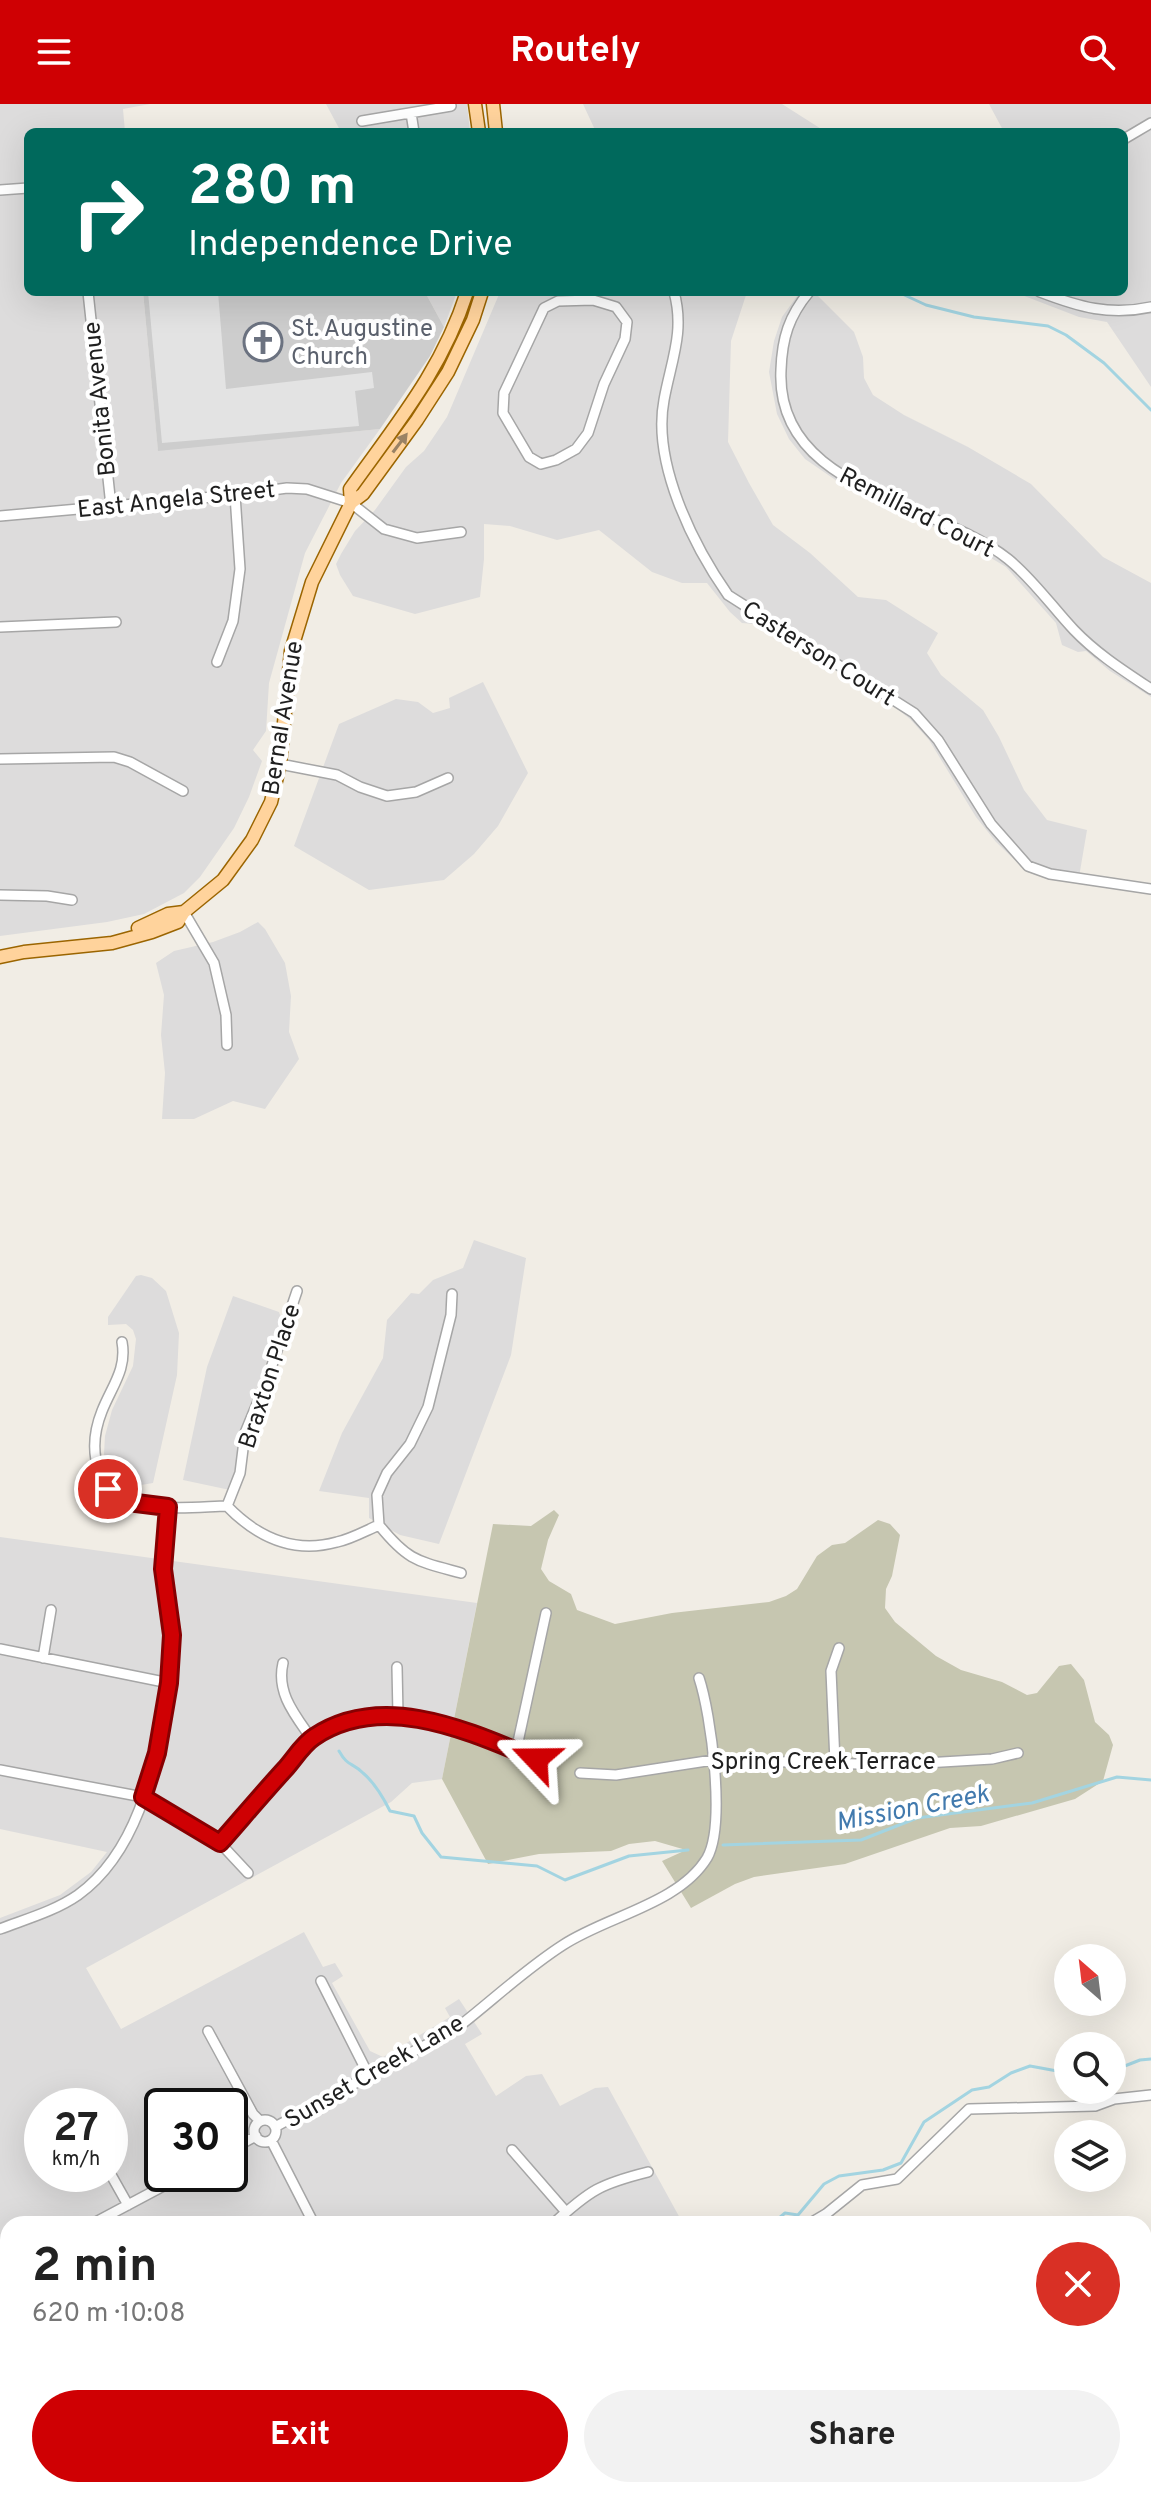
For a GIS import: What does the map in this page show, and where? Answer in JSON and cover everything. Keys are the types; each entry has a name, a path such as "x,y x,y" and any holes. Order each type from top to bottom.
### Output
{"main road":[{"path":"475,104 478,128"},
{"path":"493,104 496,128"},
{"name":"Bernal Avenue","path":"351,503 350,489 407,412 445,351 466,296"},
{"name":"Bernal Avenue","path":"0,957 112,943 178,922 184,912 223,880 252,840 271,802 280,764 287,674 297,624 316,572 351,503 363,494 448,372 473,320 481,296"},
{"name":"Bernal Avenue","path":"0,949 124,933 168,914 184,912"}],"street":[{"path":"362,121 451,106"},
{"path":"411,113 413,128"},
{"path":"1128,137 1151,123"},
{"path":"0,190 24,188"},
{"name":"Bonita Avenue","path":"88,296 111,506"},
{"path":"593,296 616,307 627,322 625,339 604,384 588,433 576,449 541,464 529,457 503,413 504,393 544,308 558,301 593,296"},
{"name":"Casterson Court","path":"675,296 680,313 678,343 663,403 663,437 671,484 708,567 728,595 914,713 938,740 991,824 1028,866 1050,874 1151,889"},
{"name":"Remillard Court","path":"806,296 793,311 781,349 780,383 789,420 806,444 836,473 966,534 1008,559 1077,633 1107,659 1151,689"},
{"path":"1050,296 1077,307 1099,311 1122,312 1151,307"},
{"name":"East Angela Street","path":"0,516 287,488 307,489 351,503"},
{"path":"217,662 233,621 240,569 235,495"},
{"path":"351,503 384,529 417,538 461,532"},
{"path":"0,627 116,622"},
{"path":"0,759 114,757 130,762 183,791"},
{"path":"280,764 337,775 387,796 416,792 448,778"},
{"path":"0,895 72,900"},
{"path":"184,912 214,963 226,1015 227,1045"},
{"name":"Braxton Place","path":"227,1506 240,1473 245,1433 297,1291"},
{"path":"452,1294 451,1315 428,1407 410,1444 387,1473 377,1495 379,1525 398,1549 418,1561 461,1573"},
{"path":"122,1342 125,1357 122,1371 100,1416 94,1448 98,1471 108,1489 136,1503 168,1507 227,1506 243,1522 286,1545 313,1546 337,1542 379,1525"},
{"path":"0,1929 54,1909 99,1877 116,1857 143,1797 157,1753 169,1683 172,1635 163,1569 168,1507"},
{"path":"43,1658 51,1610"},
{"path":"516,1751 546,1613"},
{"path":"835,1762 831,1671 839,1648"},
{"path":"0,1649 169,1683"},
{"path":"283,1663 279,1679 289,1704 311,1738"},
{"path":"397,1667 398,1715"},
{"name":"Sunset Creek Lane","path":"275,2127 460,2025 561,1946 586,1931 673,1891 690,1879 708,1856 716,1833 713,1760 705,1695 699,1678"},
{"path":"220,1843 311,1738 335,1725 366,1716 398,1715 460,1728 536,1759"},
{"name":"Spring Creek Terrace","path":"580,1773 616,1775 713,1760 913,1764 992,1759 1018,1753"},
{"path":"0,1770 143,1797 220,1843 248,1873"},
{"path":"321,1981 369,2076"},
{"path":"208,2031 253,2114 260,2121 268,2121 275,2127 271,2140 264,2142 256,2136 254,2129 260,2121"},
{"path":"823,2216 862,2185 897,2179 969,2109 1095,2106 1114,2099 1151,2095"},
{"name":"Sunset Creek Lane","path":"248,2140 256,2136"},
{"path":"271,2140 310,2216"},
{"path":"512,2150 566,2212"},
{"path":"562,2216 581,2198 609,2182 648,2172"},
{"path":"121,2192 128,2205"},
{"path":"107,2216 152,2192"}],"shaded area":[{"path":"0,104 150,104 123,109 125,128 24,128 24,296 143,296 158,450 380,429 341,483 305,553 269,683 266,731 253,750 262,761 234,828 200,877 184,893 144,914 0,936"},
{"path":"326,104 467,104 470,128 339,128"},
{"path":"583,104 782,104 820,128 594,128"},
{"path":"989,104 1151,104 1151,387 1107,322 1079,317 1024,296 1128,296 1128,128 1002,128"},
{"path":"143,296 427,296 444,327 430,356 380,429 158,451"},
{"path":"148,296 218,296 226,389 372,372 374,388 355,391 359,426 162,443"},
{"path":"427,296 456,296 444,327"},
{"path":"498,296 746,296 731,341 728,442 749,483 773,525 810,553 858,597 886,600 938,633 927,653 941,675 983,710 1024,790 1047,820 1087,830 1078,883 1027,872 976,817 929,740 910,719 883,698 759,620 754,624 742,623 707,583 682,583 652,572 599,530 557,540 510,526 484,524 480,597 415,614 353,596 336,564 341,554 355,531 375,510 406,467 424,451 447,417"},
{"path":"797,296 818,296 854,332 863,357 864,378 873,395 1031,484 1103,557 1151,583 1151,697 1110,671 1086,651 1078,652 1062,645 1056,623 1006,567 963,541 837,481 805,459 789,439 777,414 769,372 782,317"},
{"path":"483,682 528,773 498,826 474,854 444,880 369,890 294,846 339,724 396,699 418,702 433,713 450,708 449,698"},
{"path":"258,922 285,963 291,996 289,1032 299,1059 265,1109 233,1101 194,1119 162,1119 164,995 156,963 174,951 213,942"},
{"path":"474,1240 526,1258 511,1355 439,1544 400,1535 369,1518 369,1498 319,1491 342,1433 383,1358 387,1320 411,1293 419,1294 433,1280 463,1268"},
{"path":"136,1276 152,1278 166,1291 179,1333 177,1375 153,1483 123,1488 116,1484 107,1470 105,1436 112,1410 133,1366 136,1339 133,1330 126,1324 108,1325 108,1317"},
{"path":"233,1296 279,1312 282,1321 249,1408 230,1490 183,1480 207,1367"},
{"path":"554,1510 559,1515 548,1540 541,1569 549,1581 571,1594 577,1610 615,1624 672,1613 769,1602 786,1596 797,1589 817,1556 832,1545 845,1543 878,1520 890,1524 900,1535 892,1576 886,1589 885,1608 895,1622 936,1656 961,1670 1002,1682 1027,1695 1037,1693 1059,1666 1071,1664 1084,1680 1095,1722 1109,1735 1113,1745 1103,1781 1075,1799 981,1826 950,1828 845,1864 754,1877 691,1908 662,1861 686,1850 655,1841 629,1844 611,1851 539,1854 488,1864 442,1779 493,1524 531,1526"},
{"path":"0,1537 477,1603 442,1779 412,1783 391,1802 86,1968 121,2029 304,1932 323,1967 335,1963 343,1976 332,1983 370,2051 383,2057 450,2017 445,2008 459,1999 482,2034 465,2044 496,2096 526,2076 542,2074 560,2106 595,2088 608,2087 679,2216 0,2216 0,1918 60,1895 91,1872 107,1852 0,1829"}],"waterway":[{"path":"907,296 926,305 974,317 1048,326 1066,335 1104,363 1151,410"},
{"name":"Mission Creek","path":"339,1751 345,1760 371,1781 390,1811 414,1816 422,1833 441,1857 537,1866 565,1880 629,1856 688,1850"},
{"name":"Mission Creek","path":"723,1845 861,1840 917,1818 1032,1803 1117,1777 1151,1780"},
{"path":"1126,2066 1151,2059"},
{"path":"781,2216 785,2213 798,2215 824,2184 839,2176 883,2170 901,2163 924,2122 972,2090 989,2087 1011,2073 1030,2066 1054,2070"}],"place":[{"name":"St. Augustine Church","path":"263,342"}],"route":[{"path":"108,1489 136,1503 168,1507 163,1569 172,1635 169,1683 157,1753 143,1797 220,1843 311,1738 335,1725 366,1716 398,1715 460,1728 536,1759"}]}
